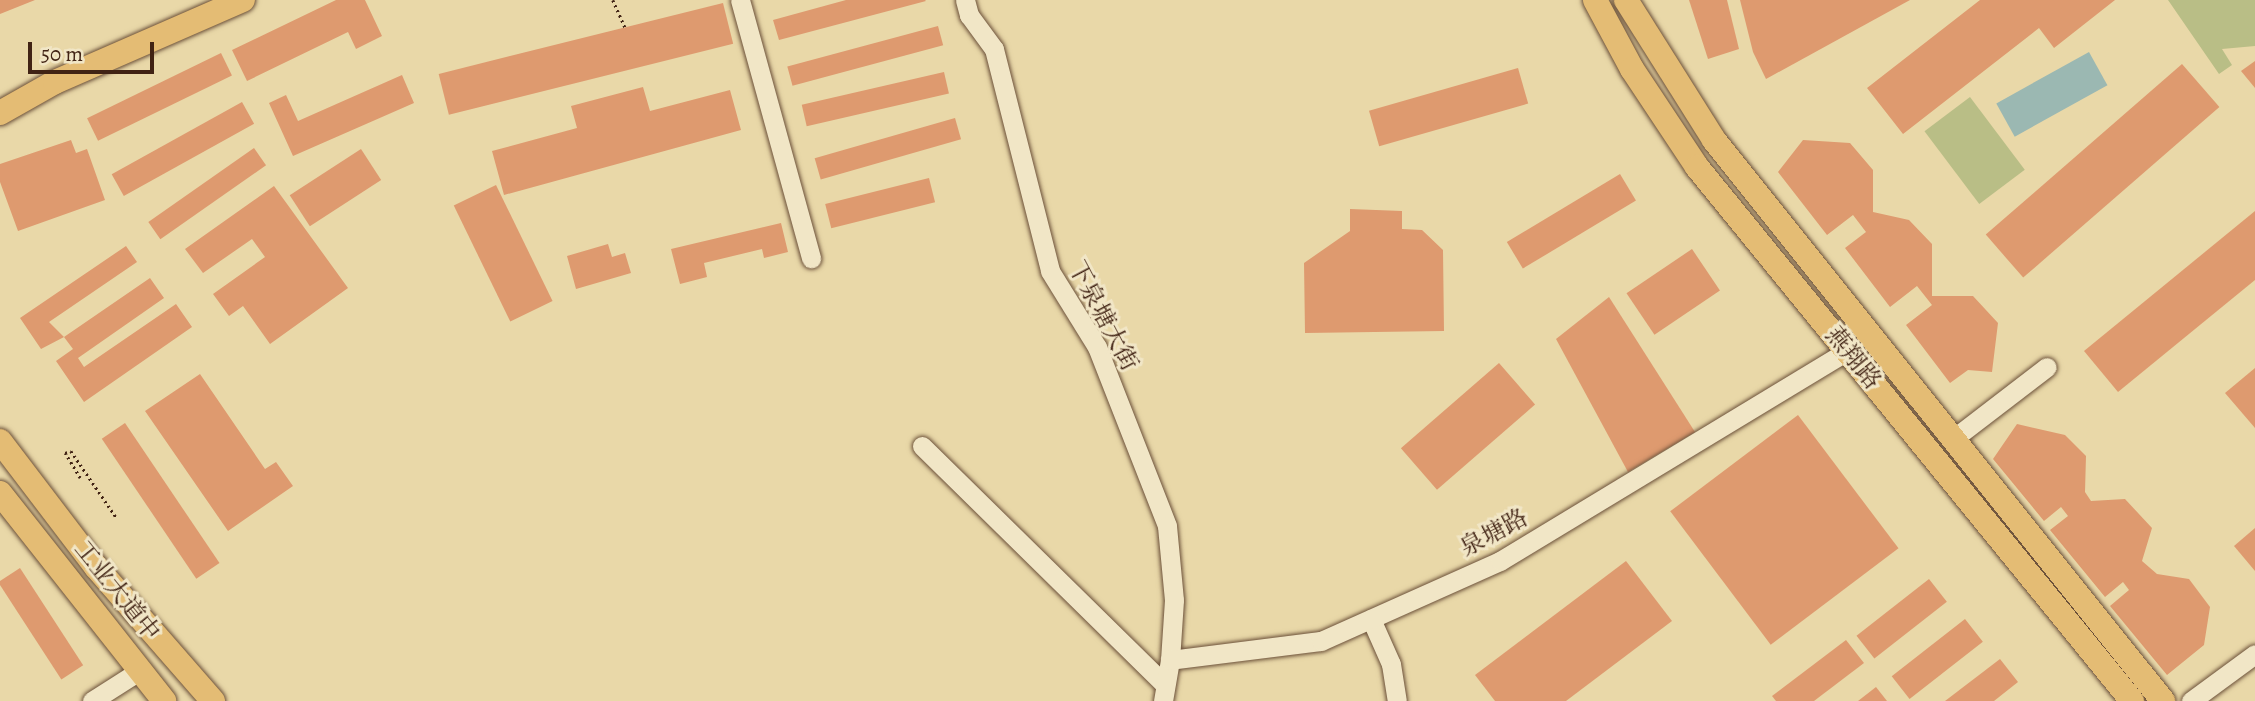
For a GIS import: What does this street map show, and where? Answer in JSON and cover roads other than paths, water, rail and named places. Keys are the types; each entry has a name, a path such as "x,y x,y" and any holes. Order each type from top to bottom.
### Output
{"main road":[{"path":"0,99 212,0"},
{"path":"0,113 55,82 243,0"},
{"name":"燕翔路","path":"1595,0 1632,69 1697,167 2132,701"},
{"name":"燕翔路","path":"1626,0 1714,140 2163,701"},
{"path":"0,428 27,476"},
{"path":"0,441 27,476"},
{"name":"工业大道中","path":"27,476 128,605 213,701"},
{"path":"0,493 164,701"}],"street":[{"path":"740,0 811,258"},
{"name":"下泉塘大街","path":"965,0 969,15 995,49 1050,271 1097,347 1167,526 1174,600 1170,660"},
{"name":"泉塘路","path":"1170,660 1321,641 1500,561 1847,351"},
{"path":"1953,439 2047,367"},
{"path":"922,446 1164,693"},
{"path":"1371,619 1391,664 1397,701"},
{"path":"2192,701 2255,654"},
{"path":"1164,693 1170,660"},
{"path":"92,701 139,671"}],"water":[{"path":"2089,52 2107,85 2015,137 1996,103"}]}
